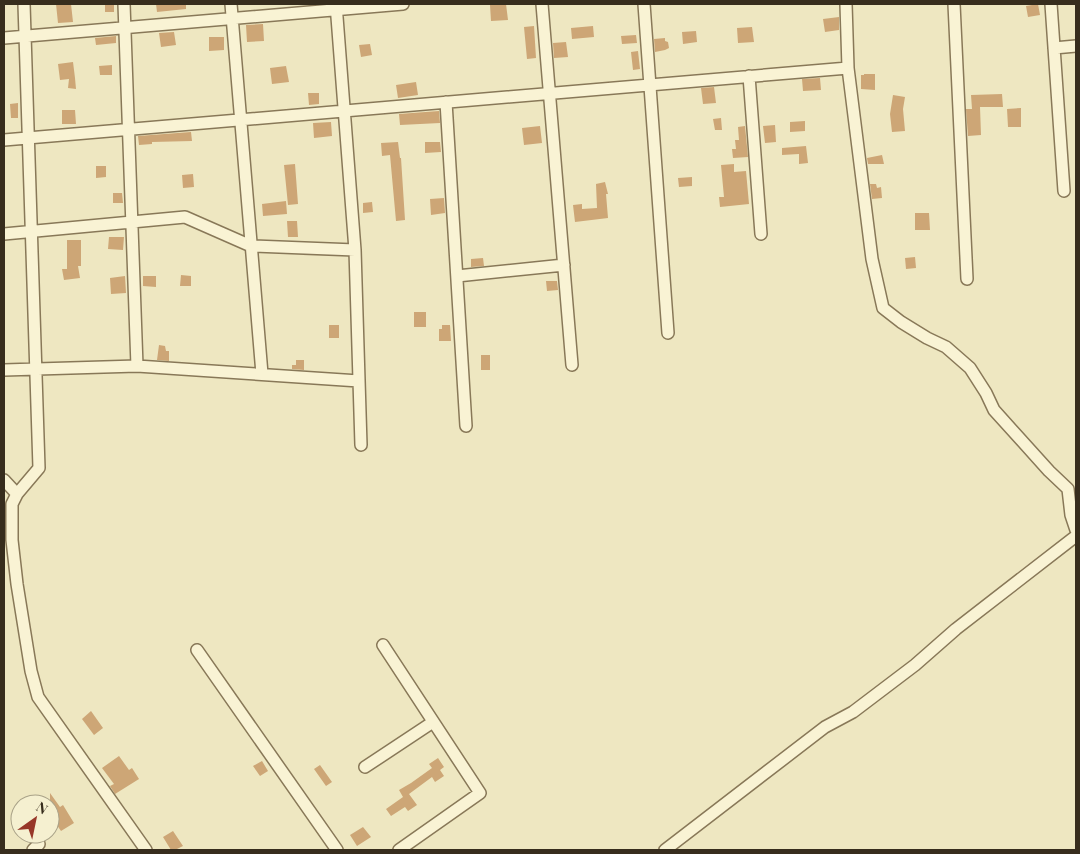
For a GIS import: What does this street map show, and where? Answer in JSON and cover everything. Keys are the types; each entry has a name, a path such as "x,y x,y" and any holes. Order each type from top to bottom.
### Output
{"street":[{"path":"24,4 39,468 17,494 12,504 12,540 16,584 38,697 146,850"},
{"path":"124,4 137,366"},
{"path":"231,4 262,374"},
{"path":"4,38 336,7 403,4"},
{"path":"542,4 572,365"},
{"path":"644,4 668,333"},
{"path":"846,4 848,68 872,259 883,308 901,322 946,347 970,368 994,410 1049,471 1068,489 1076,530"},
{"path":"954,4 967,279"},
{"path":"1051,4 1064,191"},
{"path":"336,7 355,250 361,445"},
{"path":"1054,48 1076,46"},
{"path":"4,140 848,68"},
{"path":"749,76 761,234"},
{"path":"446,102 466,426"},
{"path":"4,234 185,217 251,246 355,250"},
{"path":"457,276 564,265"},
{"path":"4,370 137,366 359,381"},
{"path":"4,480 17,494"},
{"path":"665,850 825,727 853,712 900,677 956,629 1076,536"},
{"path":"383,645 480,792 399,850"},
{"path":"197,650 337,850"},
{"path":"365,767 434,722"}],"building":[{"path":"56,4 71,4 73,22 58,23"},
{"path":"105,4 114,4 114,12 105,12"},
{"path":"156,4 186,4 186,9 157,12"},
{"path":"506,4 508,20 491,21 490,5"},
{"path":"1038,4 1040,15 1028,17 1026,6"},
{"path":"839,17 839,30 825,32 823,19"},
{"path":"263,24 264,41 247,42 246,25"},
{"path":"534,26 536,58 527,59 524,27"},
{"path":"593,26 594,37 572,39 571,28"},
{"path":"752,27 754,42 738,43 737,28"},
{"path":"696,31 697,42 683,44 682,32"},
{"path":"174,32 176,45 161,47 159,33"},
{"path":"636,35 637,43 622,44 621,36"},
{"path":"116,36 116,43 96,45 95,38"},
{"path":"209,37 224,37 224,50 209,51"},
{"path":"665,38 669,48 655,52 654,39"},
{"path":"566,42 568,57 554,58 553,43"},
{"path":"370,44 372,55 361,57 359,45"},
{"path":"638,51 640,69 633,70 631,52"},
{"path":"73,62 76,89 68,88 69,79 60,80 58,64"},
{"path":"112,65 112,75 100,75 99,66"},
{"path":"286,66 289,82 272,84 270,68"},
{"path":"875,74 875,90 861,89 861,75"},
{"path":"820,78 821,90 803,91 802,79"},
{"path":"416,82 418,95 398,98 396,85"},
{"path":"714,87 716,103 703,104 701,88"},
{"path":"308,93 319,93 319,104 309,105"},
{"path":"1002,94 1003,107 980,107 981,135 968,136 966,109 972,109 971,95"},
{"path":"893,95 905,97 903,109 905,131 892,132 890,114"},
{"path":"18,103 18,118 11,118 10,104"},
{"path":"1021,108 1021,127 1008,127 1007,109"},
{"path":"62,110 75,110 76,124 62,124"},
{"path":"439,111 440,123 400,125 399,114"},
{"path":"721,118 722,130 715,130 713,119"},
{"path":"805,121 805,131 790,132 790,122"},
{"path":"331,122 332,136 314,138 313,123"},
{"path":"775,125 776,142 765,143 763,126"},
{"path":"540,126 542,143 524,145 522,128"},
{"path":"745,126 748,157 733,158 732,149 736,149 735,140 739,140 738,127"},
{"path":"191,132 192,141 152,142 152,144 139,145 138,136"},
{"path":"398,142 401,158 405,220 396,221 390,155 382,156 381,143"},
{"path":"425,142 440,142 441,152 425,153"},
{"path":"806,146 808,163 799,164 799,154 782,155 782,148"},
{"path":"882,155 884,164 868,164 867,158"},
{"path":"295,164 298,204 288,205 284,165"},
{"path":"734,164 734,172 746,171 749,204 720,207 719,197 724,197 721,165"},
{"path":"96,166 106,166 106,177 96,178"},
{"path":"193,174 194,187 183,188 182,175"},
{"path":"692,177 692,186 679,187 678,178"},
{"path":"605,182 608,194 606,194 608,218 575,222 573,205 582,204 582,209 597,208 596,184"},
{"path":"870,184 876,184 877,188 881,187 882,198 872,199"},
{"path":"113,193 122,193 123,203 113,203"},
{"path":"444,198 445,213 431,215 430,199"},
{"path":"286,201 287,214 263,216 262,204"},
{"path":"372,202 373,212 363,213 363,203"},
{"path":"915,213 929,213 930,230 915,230"},
{"path":"287,221 297,221 298,237 288,237"},
{"path":"109,237 124,237 123,250 108,249"},
{"path":"67,240 81,240 81,266 78,266 80,278 64,280 62,269 67,269"},
{"path":"915,257 916,268 906,269 905,258"},
{"path":"483,258 484,266 471,267 471,259"},
{"path":"181,275 191,276 191,286 180,286"},
{"path":"125,276 126,293 111,294 110,278"},
{"path":"143,276 156,276 156,287 143,286"},
{"path":"546,281 557,281 558,290 547,291"},
{"path":"414,312 426,312 426,327 414,327"},
{"path":"329,325 339,325 339,338 329,338"},
{"path":"442,325 450,325 451,341 439,341 439,329 442,329"},
{"path":"159,345 165,346 166,351 169,351 169,361 157,360"},
{"path":"481,355 490,355 490,370 481,370"},
{"path":"296,360 304,360 304,370 292,369 292,365 296,365"},
{"path":"91,711 103,728 94,735 82,719"},
{"path":"119,756 129,770 132,768 139,779 115,794 110,786 114,784 102,768"},
{"path":"438,758 444,767 440,770 444,776 435,782 432,777 409,794 417,805 408,811 405,807 391,816 386,809 403,797 399,790 432,768 429,764"},
{"path":"262,761 268,771 260,776 253,766"},
{"path":"320,765 332,782 326,786 314,769"},
{"path":"63,805 74,823 61,831 60,807"},
{"path":"363,827 371,837 357,846 350,835"},
{"path":"173,831 183,846 171,850 163,837"}]}
